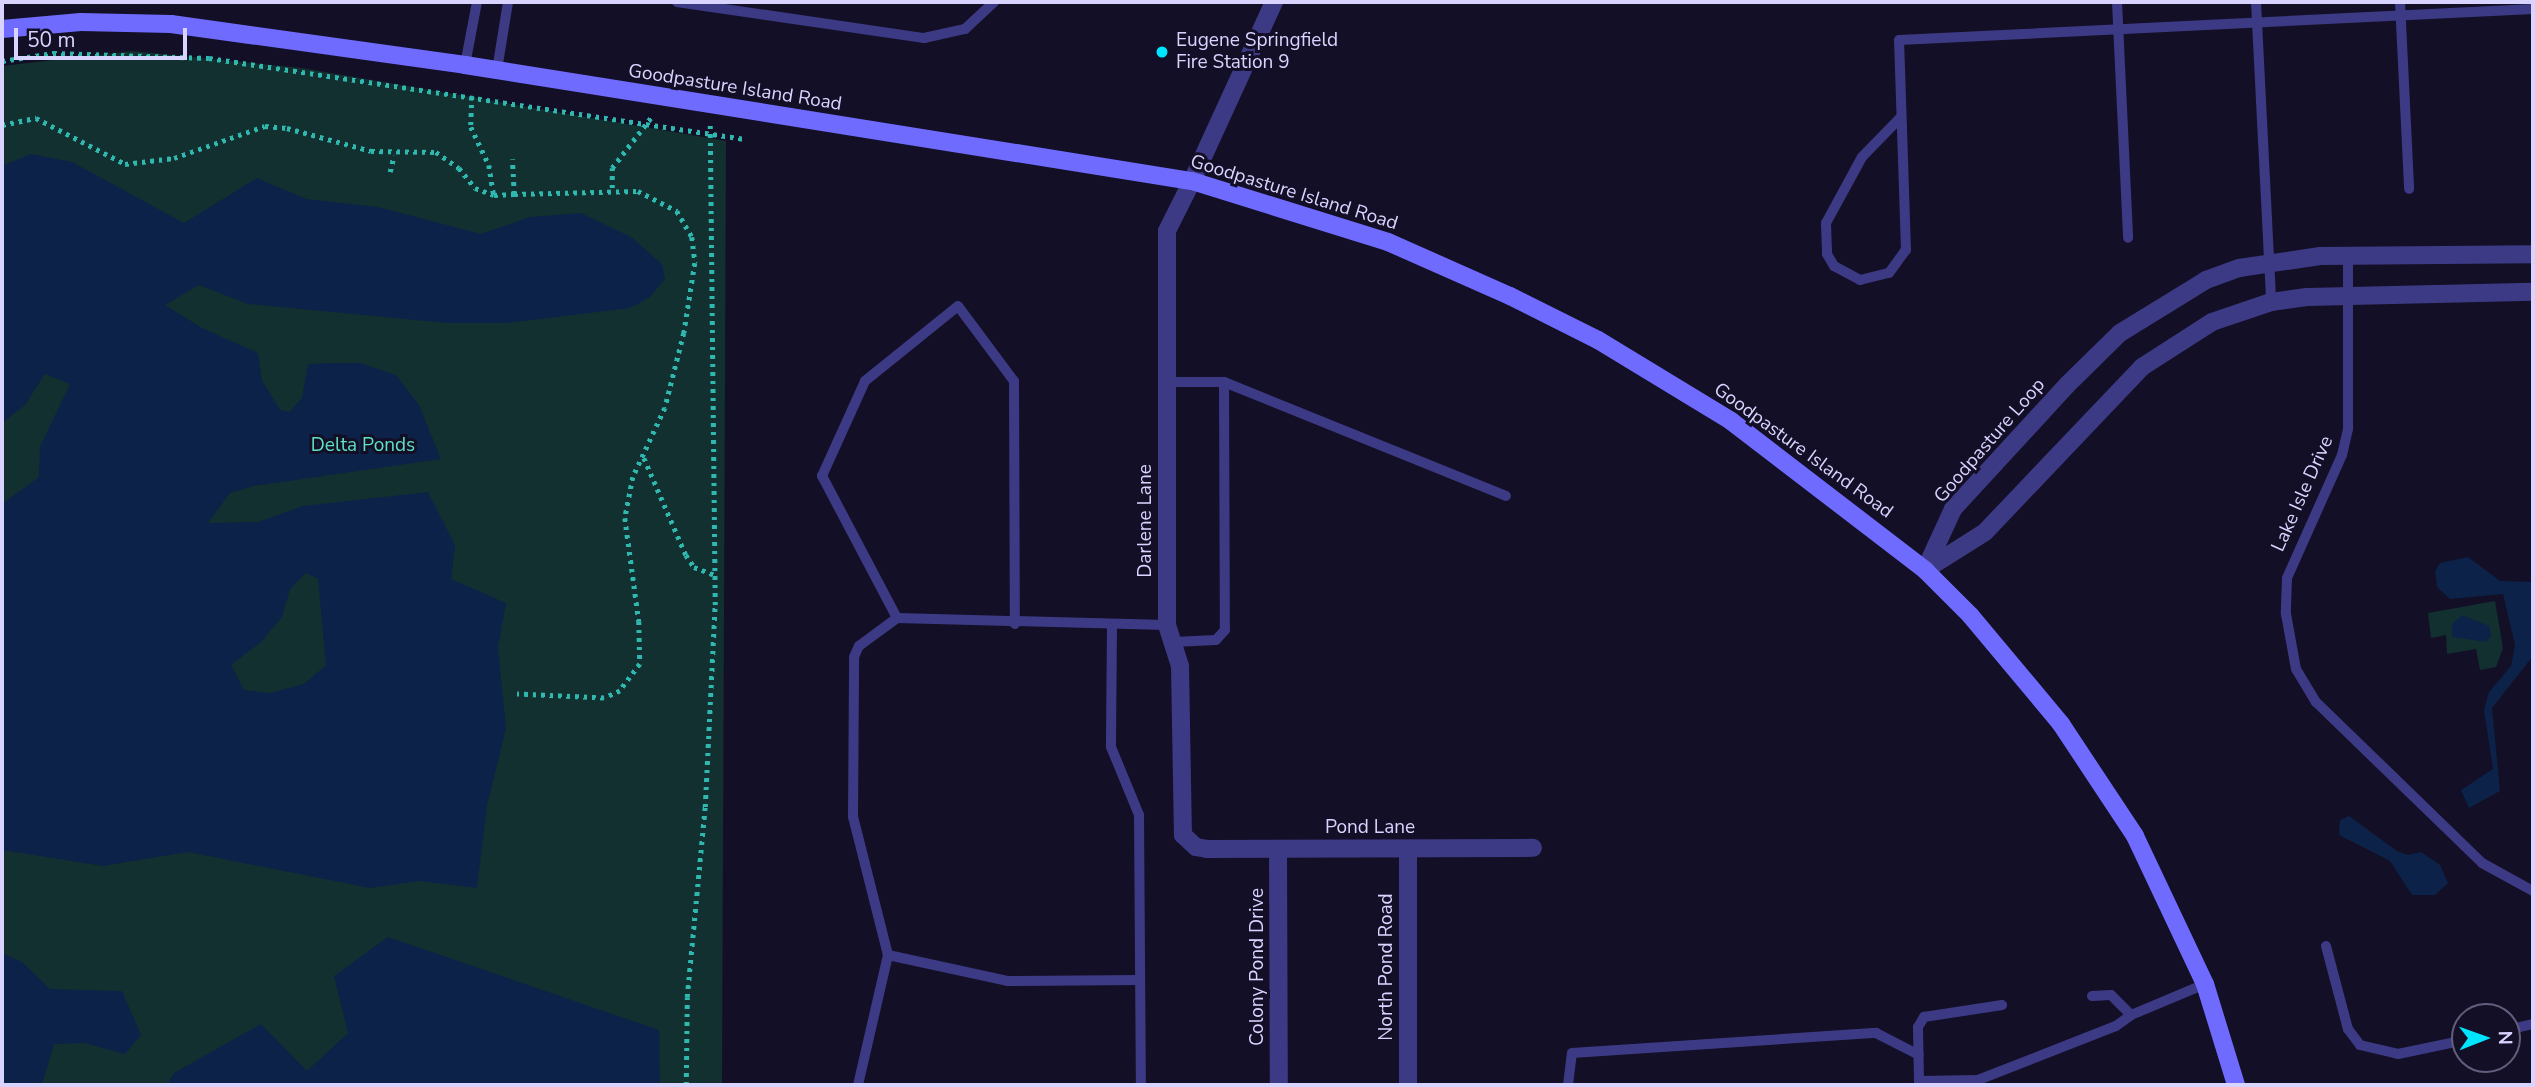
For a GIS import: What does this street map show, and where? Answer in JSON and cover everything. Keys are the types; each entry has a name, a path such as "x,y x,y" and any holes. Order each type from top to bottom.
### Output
{"main road":[{"name":"Goodpasture Island Road","path":"2,29 81,22 171,24 465,65 1192,181 1388,242 1598,340 1731,421 1925,570 2028,680 2104,785 2135,836 2204,984 2236,1085"}],"street":[{"name":"Darlene Lane","path":"1207,849 1188,842 1181,827 1180,666 1170,633 1167,231 1275,2"},
{"name":"Goodpasture Loop","path":"1925,570 1953,509 2120,333 2206,280 2269,262 2348,255 2533,254"},
{"path":"1925,570 1985,532 2118,390 2163,350 2212,322 2271,302 2348,294 2533,292"},
{"name":"Pond Lane","path":"1207,849 1533,848"},
{"name":"Colony Pond Drive","path":"1278,849 1279,1085"},
{"name":"North Pond Road","path":"1408,849 1408,1085"}],"lane":[{"path":"465,65 477,2"},
{"path":"496,70 508,2"},
{"path":"677,2 924,38 965,29 994,2"},
{"path":"2117,2 2128,238"},
{"path":"2256,2 2271,302"},
{"path":"2400,2 2409,189"},
{"path":"1900,118 1862,158 1826,223 1824,239 1830,260 1846,275 1860,280 1889,273 1906,250 1899,40 2533,9"},
{"name":"Lake Isle Drive","path":"2348,255 2346,443 2297,550 2285,587 2296,669 2316,702 2482,863 2533,891"},
{"path":"897,618 822,476 865,381 958,306 1014,381 1015,624"},
{"path":"1167,383 1224,382 1506,496"},
{"path":"858,1085 888,955 853,817 854,657 872,634 897,618 1015,624 1112,625 1216,640 1225,629 1224,382"},
{"path":"1112,625 1111,747 1139,815 1140,1085"},
{"path":"2326,946 2348,1029 2360,1045 2398,1055 2451,1043"},
{"path":"888,955 1007,981 1140,980"},
{"path":"2002,1005 1929,1014 1918,1027 1919,1083 1978,1080 2116,1026 2131,1015 2204,984"},
{"path":"2092,996 2111,995 2131,1015"},
{"path":"1568,1085 1572,1053 1876,1033 1919,1055"}],"path":[{"path":"2,61 53,53 209,58 744,139"},
{"path":"472,96 471,127 489,164 495,195"},
{"path":"612,188 612,168 668,99"},
{"path":"686,1085 687,998 705,807 715,575 710,106"},
{"path":"2,125 36,118 125,164 174,158 265,126 394,155 436,152 459,168 475,188 495,195 612,188 638,191 677,211 692,237 695,263 684,333 664,408 633,477 625,518 639,621 640,664 620,691 604,698 517,694"},
{"path":"390,172 394,155"},
{"path":"512,159 514,194"},
{"path":"643,458 686,555 694,567 715,575"}],"green space":[{"name":"Delta Ponds","path":"132,51 302,68 726,141 722,1085 2,1085 2,66"},
{"path":"2495,601 2503,648 2496,667 2480,670 2476,649 2447,654 2446,635 2431,638 2428,613"}],"water":[{"path":"31,154 72,162 184,223 257,178 306,199 378,207 481,234 530,217 581,213 631,237 662,264 665,279 650,297 630,308 508,323 447,323 248,304 199,285 165,305 202,328 258,353 262,380 280,410 289,412 302,398 308,364 332,363 360,363 396,375 419,405 441,459 254,486 230,493 208,523 258,522 303,506 428,492 455,545 451,579 506,603 498,648 506,728 487,806 477,888 420,881 370,888 188,852 103,866 2,850 2,504 39,477 40,447 70,384 45,374 25,405 2,423 2,166","holes":["306,573 318,579 326,665 304,684 270,693 244,690 231,665 261,642 282,617 290,589"]},
{"path":"2468,557 2500,581 2533,582 2533,656 2492,708 2500,791 2469,808 2461,790 2493,769 2484,710 2489,692 2511,666 2515,645 2503,594 2450,599 2437,587 2435,571 2440,563"},
{"path":"2462,615 2489,626 2491,635 2487,642 2452,637 2452,624"},
{"path":"2349,816 2397,851 2408,855 2421,852 2440,865 2448,883 2435,895 2412,895 2390,861 2339,835 2340,820"},
{"path":"388,937 659,1030 660,1085 167,1085 174,1073 261,1024 307,1071 348,1033 334,976"},
{"path":"2,953 22,962 50,989 122,991 141,1035 125,1054 84,1043 54,1044 42,1085 2,1085"}],"place":[{"name":"Eugene Springfield Fire Station 9","path":"1162,52"}]}
